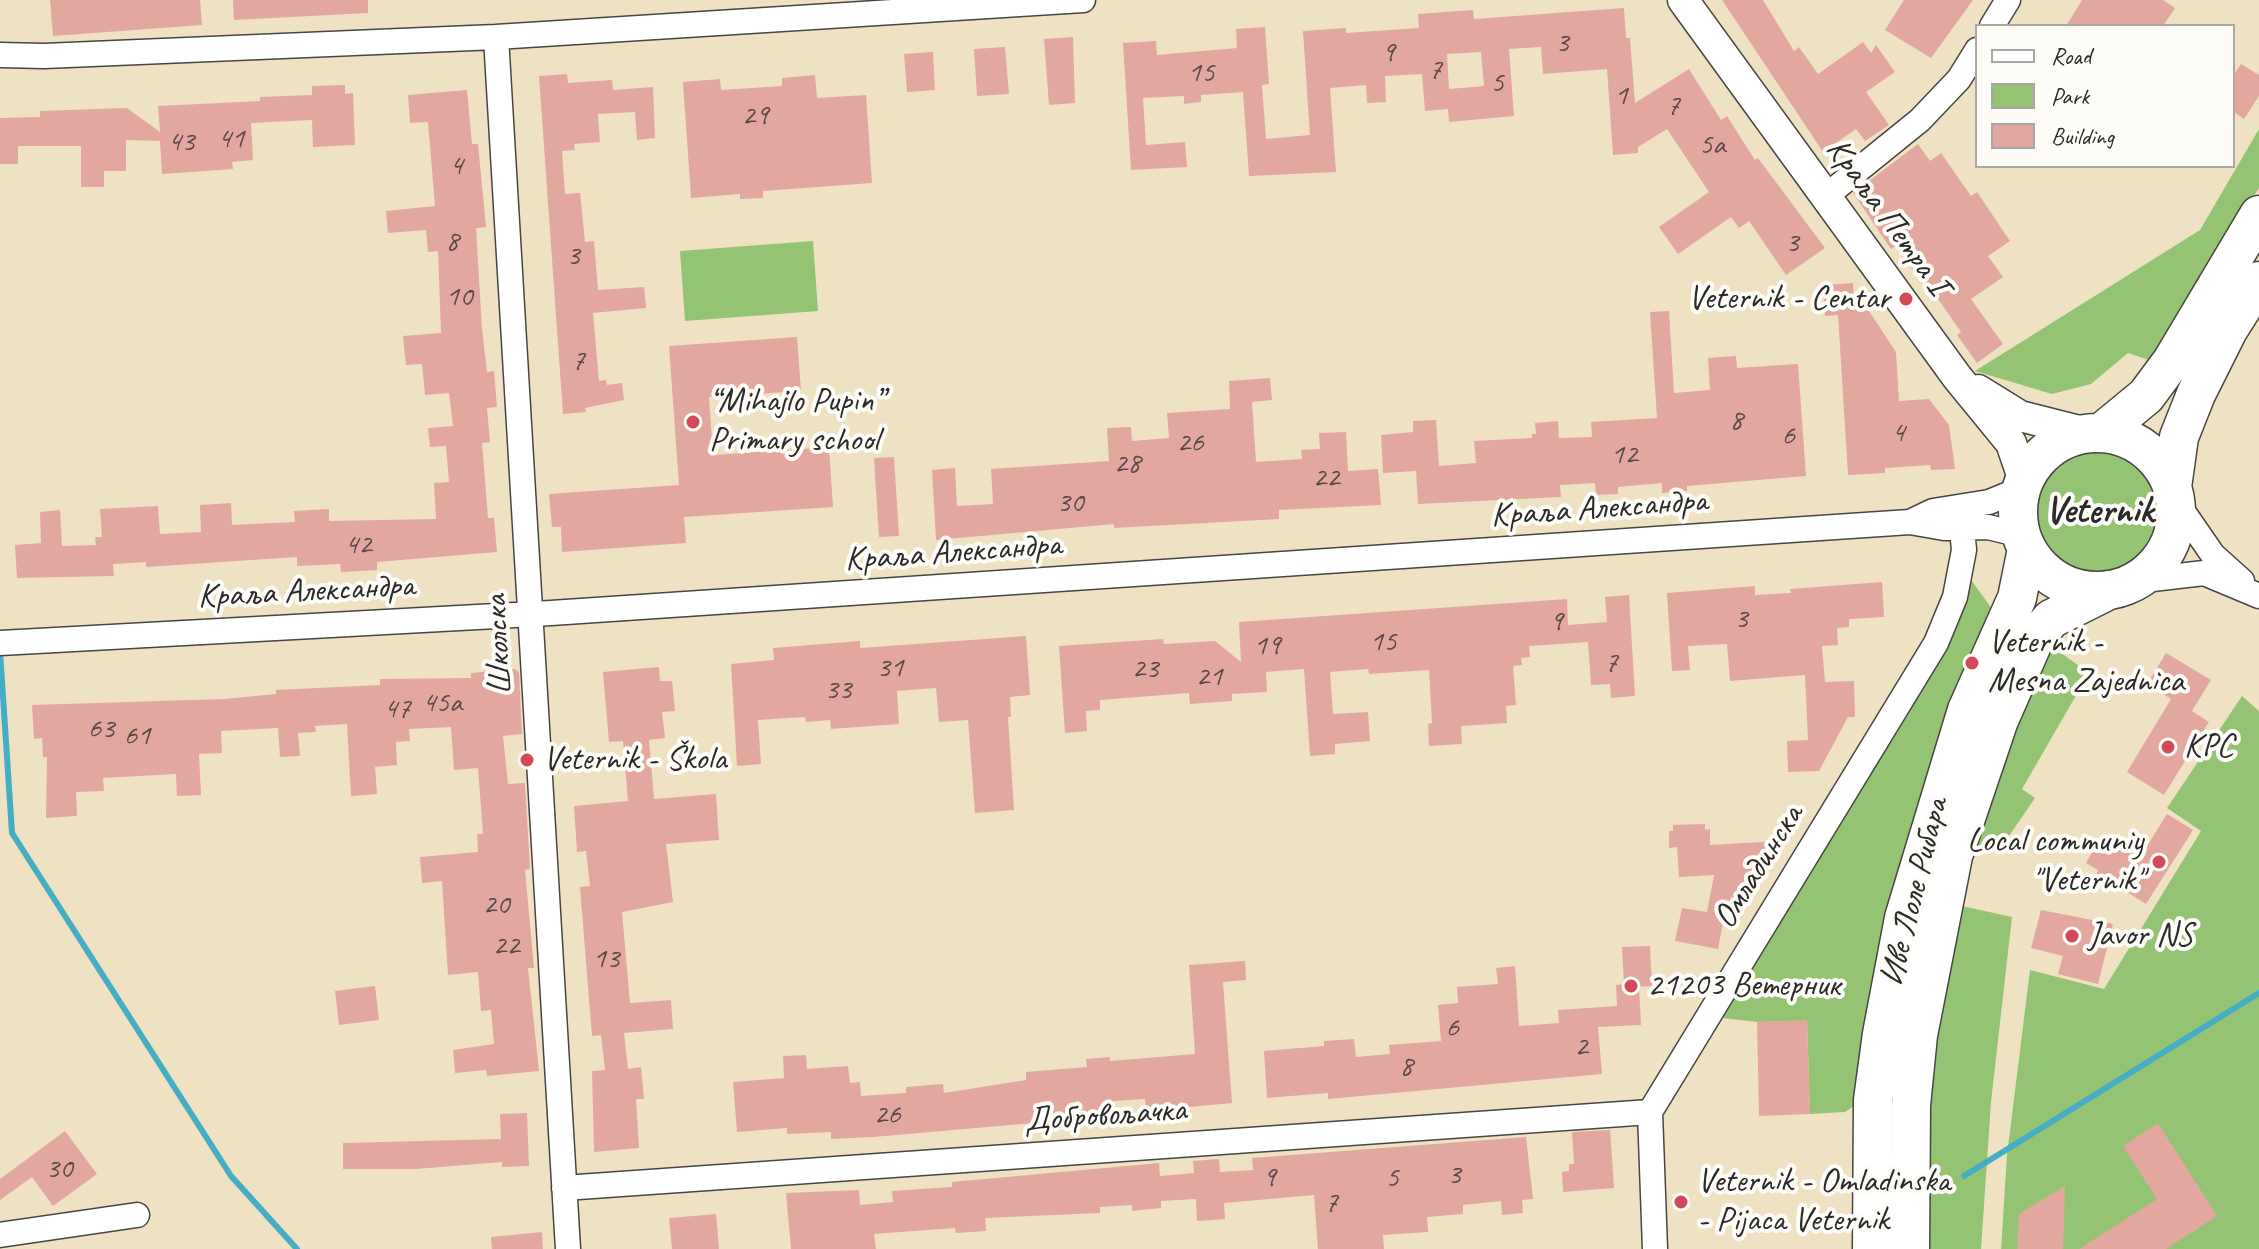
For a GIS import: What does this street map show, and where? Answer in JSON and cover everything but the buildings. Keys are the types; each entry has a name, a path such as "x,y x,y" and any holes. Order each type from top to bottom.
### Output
{"main road":[{"path":"2259,215 2172,361 2146,396 2094,433 2049,448 2022,485 2018,512 2024,542 2044,571 2068,586 2122,585 2156,564 2170,541 2179,437 2196,394 2259,281"},
{"path":"2094,433 2127,439 2150,453 2173,493"},
{"name":"Иве Лоле Рибара","path":"1872,1249 1873,1100 1904,918 1967,710 2017,598 2024,542"},
{"name":"Иве Лоле Рибара","path":"1910,1249 1911,1105 1924,993 1953,856 1999,720 2035,638 2051,619 2122,585"}],"street":[{"path":"0,55 44,56 496,37 1083,0"},
{"name":"Краља Петра I","path":"1683,0 1957,377 2011,443 2022,485"},
{"path":"1993,24 2008,0"},
{"name":"Школска","path":"496,37 568,1249"},
{"path":"1826,196 1920,120 1959,79 1975,53"},
{"path":"1957,377 2020,416 2094,433"},
{"path":"1910,522 1933,511 1989,502 2022,485"},
{"path":"2173,493 2213,555 2259,595"},
{"path":"1910,522 1962,529 1988,527 2024,542"},
{"name":"Краља Александра","path":"8,642 532,614 1910,522"},
{"name":"Омладинска","path":"1650,1112 1936,643 1955,597 1964,550 1962,529"},
{"path":"2122,585 2204,573 2259,595"},
{"path":"1650,1112 1655,1249"},
{"name":"Добровољачка","path":"564,1188 1650,1112"},
{"path":"0,1235 137,1215"}],"green space":[{"path":"2259,129 2259,188 2152,361 2128,353 2091,384 2052,394 1975,371 2200,230"},
{"path":"813,241 818,311 685,321 680,251"},
{"path":"2097,450 2120,455 2140,468 2153,488 2158,511 2153,534 2140,554 2120,567 2097,572 2074,567 2054,554 2041,534 2036,511 2041,488 2054,468 2074,455"},
{"path":"1969,577 1998,617 1857,1104 1845,1112 1810,1114 1807,1021 1757,1022 1714,1017 1947,650 1966,597"},
{"path":"2047,643 2089,673 2022,789 2035,798 2000,849 1966,848"},
{"path":"2242,696 2259,711 2259,1249 2001,1249 2007,1155 2030,970 2104,989 2201,831 2167,808"},
{"path":"1953,904 2012,917 1991,1102 1981,1249 1921,1249 1920,1126"}],"waterway":[{"path":"0,651 12,833 231,1176 297,1249"},
{"path":"1964,1176 2259,993"}],"place":[{"name":"Veternik - Centar","path":"1906,299"},
{"name":"“Mihajlo Pupin” Primary school","path":"693,422"},
{"name":"Veternik - Mesna Zajednica","path":"1972,663"},
{"name":"KPC","path":"2168,747"},
{"name":"Veternik - Škola","path":"527,760"},
{"name":"Local communiy \"Veternik\"","path":"2159,862"},
{"name":"Javor NS","path":"2072,936"},
{"name":"21203 Ветерник","path":"1631,986"},
{"name":"Veternik - Omladinska - Pijaca Veternik","path":"1681,1202"}],"district":[{"name":"Veternik","path":"2099,512"}]}
